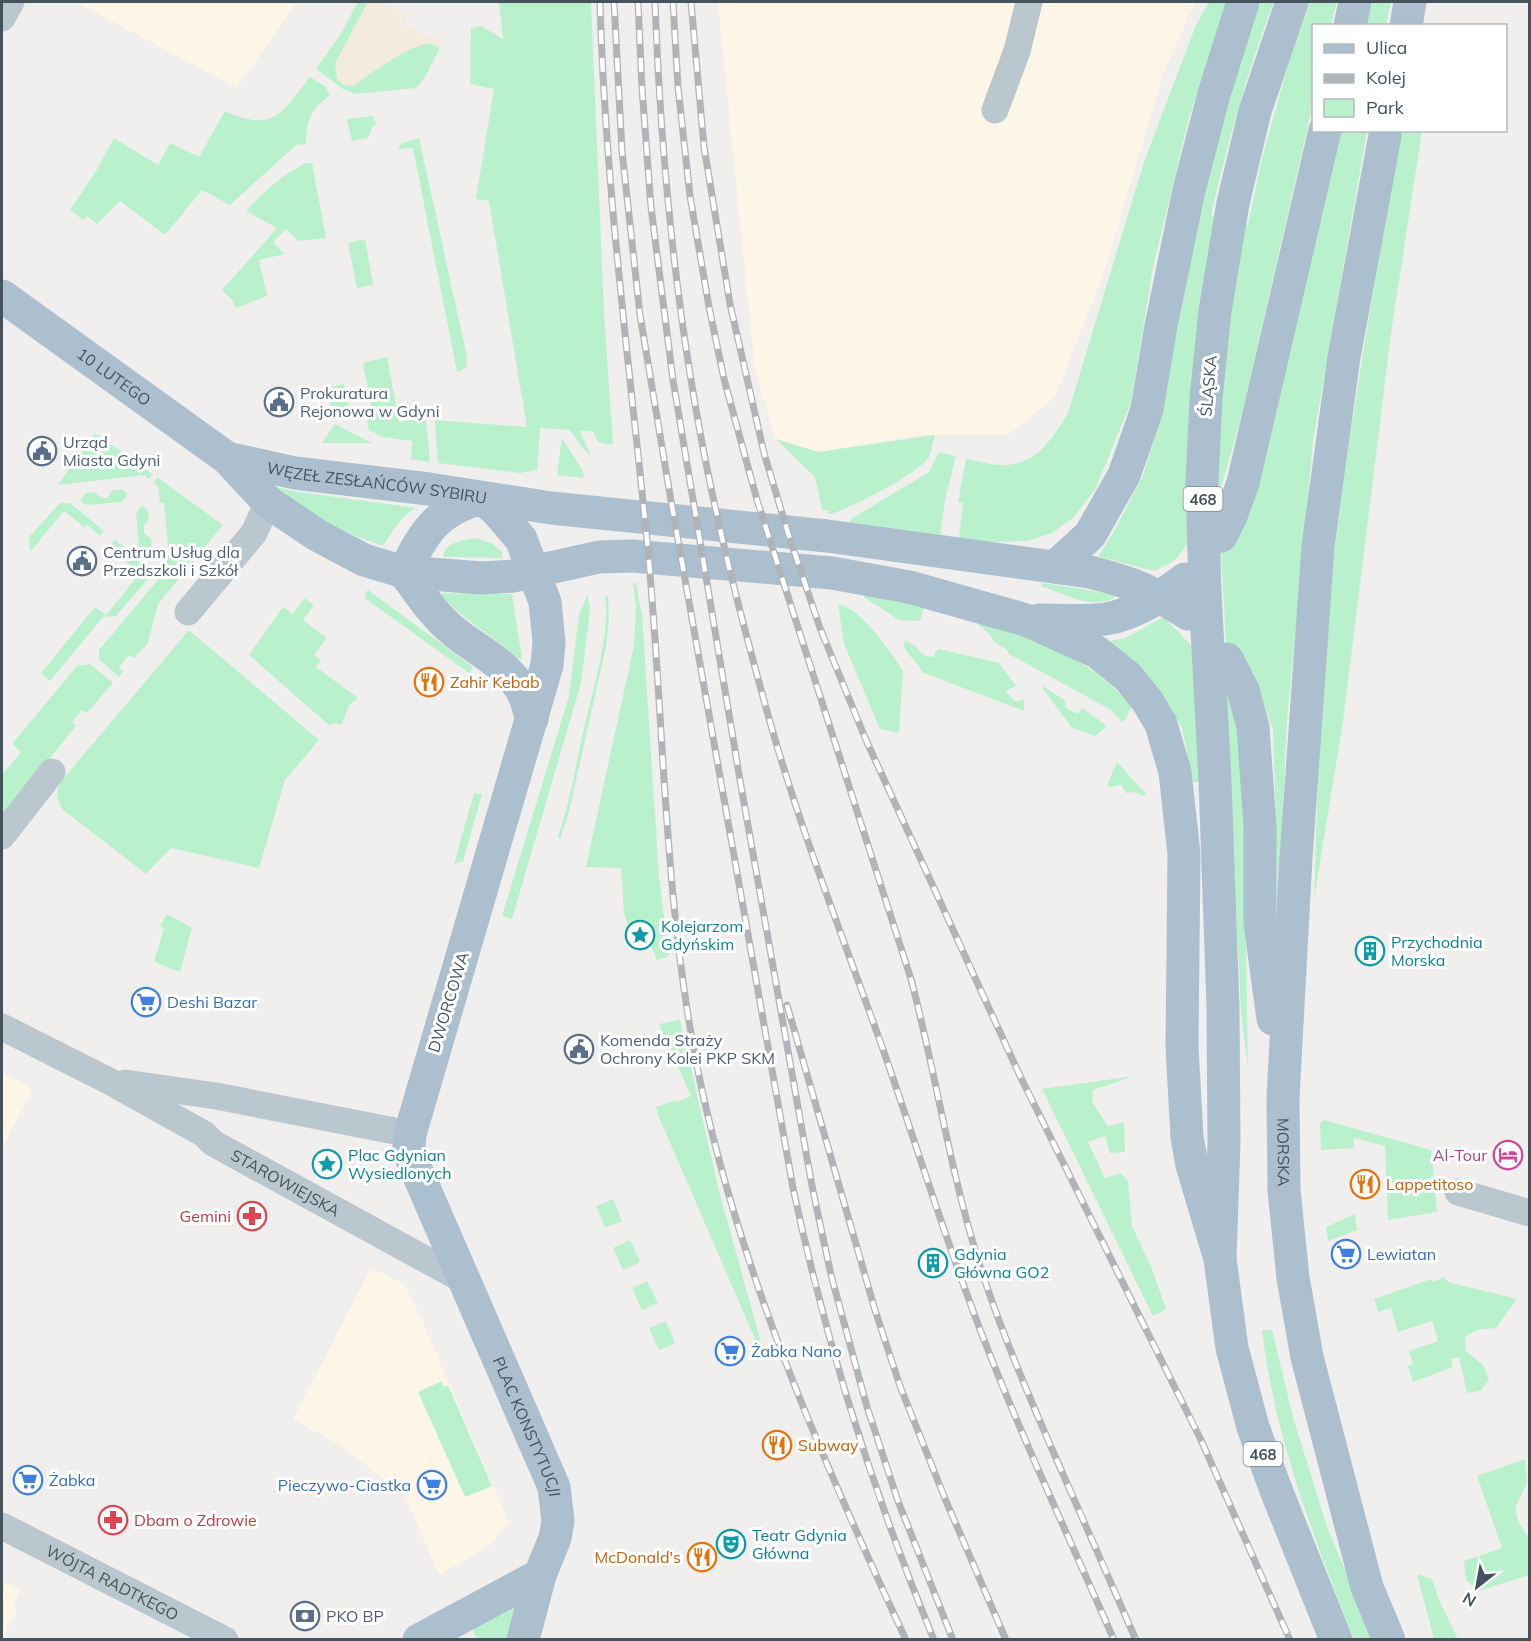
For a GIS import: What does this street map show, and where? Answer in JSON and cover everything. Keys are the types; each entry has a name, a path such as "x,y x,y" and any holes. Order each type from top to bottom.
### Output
{"main road":[{"path":"1055,567 1090,535 1124,475 1147,409 1161,326 1189,189 1214,94 1243,2"},
{"name":"ŚLĄSKA","path":"1220,1259 1224,1086 1215,781 1202,482 1206,398 1215,311 1230,220 1255,111 1292,2"},
{"path":"1350,24 1355,2"},
{"path":"1406,24 1410,2"},
{"path":"1221,536 1243,483 1325,132"},
{"name":"MORSKA","path":"1386,132 1344,357 1318,546 1309,653 1283,1098 1284,1190 1293,1278 1307,1357 1366,1587 1389,1640"},
{"name":"10 LUTEGO","path":"2,296 227,458"},
{"name":"WĘZEŁ ZESŁAŃCÓW SYBIRU","path":"227,458 295,473 429,489 482,498 497,510 521,539 545,602 549,642 547,665 532,719"},
{"name":"WĘZEŁ ZESŁAŃCÓW SYBIRU","path":"227,458 268,502 317,535 364,560 404,572 482,578 514,576 599,557 632,556 832,573 909,587 1026,620"},
{"path":"532,719 523,693 500,664 452,630 424,600 404,572 416,549 439,517 450,509 482,498 551,508 827,536 1055,567 1090,572 1178,596 1107,619 1026,620"},
{"path":"1026,620 1097,652 1128,677 1148,702 1161,724 1175,772 1184,854 1182,1037 1187,1137 1192,1165 1220,1259"},
{"path":"1227,659 1243,690 1253,727 1260,826 1260,923 1283,1098"},
{"name":"DWORCOWA","path":"465,1281 412,1160 409,1148 410,1134 532,719"},
{"name":"468","path":"1220,1259 1232,1348 1253,1428 1336,1640"},
{"name":"PLAC KONSTYTUCJI","path":"465,1281 554,1487 558,1521 555,1538 540,1575 524,1640"},
{"path":"419,1640 540,1575"}],"street":[{"path":"2,18 10,2"},
{"path":"995,110 1017,51 1029,2"},
{"path":"188,612 254,532 268,502"},
{"path":"2,836 52,772"},
{"name":"STAROWIEJSKA","path":"2,1027 109,1081 204,1134 213,1143 287,1185 465,1281"},
{"name":"STAROWIEJSKA","path":"109,1081 216,1096 410,1134"},
{"path":"204,1134 216,1096"},
{"path":"1458,1192 1530,1213"},
{"name":"WÓJTA RADTKEGO","path":"2,1526 225,1640"}],"shaded area":[{"path":"76,2 297,2 237,88"},
{"path":"718,2 1195,2 1163,74 1104,273 1055,397 1008,435 920,435 818,452 776,439 755,370"},
{"path":"2,1072 33,1089 2,1148"},
{"path":"371,1268 404,1284 509,1523 489,1546 439,1575 406,1497 343,1447 293,1419"},
{"path":"2,1581 21,1591 13,1607 17,1609 2,1640"}],"green space":[{"path":"358,2 368,2 335,64 353,86 403,53 424,44 432,44 440,48 424,79 416,88 356,94 343,89 316,69 340,35"},
{"path":"499,2 591,2 604,313 613,445 598,442 593,431 580,431 591,456 583,449 570,430 540,428 537,470 520,473 438,463 435,420 527,427 489,201 476,199 494,89 470,84 471,28 481,26 503,39"},
{"path":"1209,2 1227,2 1189,118 1153,267 1131,402 1096,488 1074,517 1052,533 1027,541 989,542 959,538 963,503 958,502 966,459 1007,465 1028,459 1044,447 1068,413 1144,162 1196,25"},
{"path":"1259,2 1274,2 1239,107 1211,215 1248,225 1262,158 1290,58 1310,2 1337,2 1331,24 1312,24 1312,108 1242,414 1223,481 1210,511 1178,557 1154,571 1099,555 1115,530 1143,475 1152,447 1200,215 1228,95"},
{"path":"1370,2 1391,2 1386,24 1364,24"},
{"path":"310,77 326,87 330,96 318,106 311,116 307,128 306,144 296,145 230,205 202,190 165,235 120,201 97,224 87,216 83,220 70,210 96,171 114,138 158,165 170,143 199,157 225,111 255,120 266,120 283,110"},
{"path":"373,116 376,124 372,127 368,138 352,141 347,119"},
{"path":"1340,132 1367,132 1313,441 1287,721 1277,943 1273,729 1252,673 1226,644 1221,549"},
{"path":"1402,132 1422,132 1391,333 1343,722 1314,899 1322,689 1328,605 1346,466 1392,176"},
{"path":"419,138 467,357 466,368 457,372 413,148 398,149 402,143"},
{"path":"306,163 312,163 326,238 299,241 286,229 273,242 285,254 259,260 267,296 236,308 222,290 277,228 246,211 274,184"},
{"path":"365,239 373,285 357,288 348,243"},
{"path":"387,357 399,422 426,420 430,462 411,459 412,441 383,437 369,430 366,416 373,414 363,363"},
{"path":"344,384 349,409 332,413 327,388"},
{"path":"335,424 372,443 322,443"},
{"path":"95,433 153,474 149,479 144,475 58,485"},
{"path":"935,435 929,457 923,464 866,499 829,514 828,510 822,510 815,477 776,439 818,452"},
{"path":"562,438 583,471 584,478 557,475"},
{"path":"939,452 956,456 945,500 940,537 849,524 851,519 929,472"},
{"path":"157,477 223,525 158,604 148,643 134,658 129,655 119,667 123,671 119,677 99,659 99,650 166,570 165,557 169,556 164,503 160,503 158,486 154,483"},
{"path":"273,486 293,491 416,508 401,520 383,546 353,535 318,517"},
{"path":"122,489 128,494 122,502 86,505 80,500 86,493 94,492 101,498 107,498 113,490"},
{"path":"60,503 70,503 104,531 100,536 64,511 30,552 29,537"},
{"path":"142,505 148,511 149,519 144,526 144,533 151,539 152,548 147,556 139,549 136,513"},
{"path":"476,538 493,544 502,552 502,558 443,557 444,552 451,545"},
{"path":"115,540 146,566 149,578 116,616 103,617 50,681 41,673 95,607 106,615 140,573 120,557 121,554 111,545"},
{"path":"633,583 636,583 642,615 659,877 669,956 657,960 649,941 645,942 634,922 628,924 624,913 621,868 586,867 634,645 636,607"},
{"path":"1042,583 1108,593 1114,598 1087,602 1041,586"},
{"path":"368,590 473,667 469,673 366,599 365,593"},
{"path":"865,593 924,607 920,621 899,620 864,597"},
{"path":"441,594 512,594 522,659 518,659 461,614"},
{"path":"588,594 590,611 581,683 512,919 502,916 569,696 579,615"},
{"path":"608,596 609,620 606,647 569,812 560,839 558,836 569,798 603,646 605,597"},
{"path":"304,598 314,605 303,620 327,638 314,655 321,660 316,667 358,698 350,704 341,725 333,723 330,726 249,655 283,607 293,614"},
{"path":"838,604 857,614 866,622 903,671 899,733 880,729 844,644"},
{"path":"1164,617 1204,660 1221,683 1233,709 1238,728 1243,760 1248,1068 1241,1011 1230,784 1193,782 1182,728 1164,698 1110,645 1110,641 1125,638"},
{"path":"980,621 1063,653 1100,676 1131,707 1126,719 1122,722 1111,710 1009,654 979,626"},
{"path":"189,630 319,740 285,780 259,868 171,848 146,874 62,809 58,801 57,794 63,779"},
{"path":"905,640 928,656 934,657 935,652 939,649 999,663 1016,686 1005,691 1016,702 1024,699 1024,711 924,673 907,652 904,646"},
{"path":"90,664 113,683 87,713 82,710 72,722 76,726 2,817 2,775 21,752 12,744 77,666"},
{"path":"1043,686 1066,701 1065,707 1078,714 1082,708 1107,726 1095,736 1072,728"},
{"path":"1117,762 1146,794 1143,796 1135,792 1126,793 1121,785 1110,787 1107,785"},
{"path":"474,793 482,794 463,861 454,864"},
{"path":"167,914 192,928 180,972 154,961 164,929 160,926"},
{"path":"680,1020 719,1191 764,1353 762,1355 656,1107 691,1096 659,1024"},
{"path":"1134,1076 1093,1090 1092,1102 1108,1126 1124,1122 1125,1152 1110,1153 1105,1136 1088,1142 1105,1178 1121,1173 1128,1181 1132,1226 1152,1269 1166,1309 1153,1316 1042,1089"},
{"path":"1324,1120 1431,1150 1437,1212 1388,1220 1385,1146 1354,1138 1354,1148 1321,1150 1320,1123"},
{"path":"613,1199 622,1221 605,1228 596,1206"},
{"path":"1355,1214 1357,1230 1328,1241 1326,1227"},
{"path":"630,1240 640,1262 623,1270 613,1248"},
{"path":"1444,1277 1448,1282 1517,1299 1496,1328 1476,1330 1465,1337 1466,1351 1484,1366 1489,1380 1480,1391 1467,1393 1459,1357 1451,1359 1453,1367 1413,1382 1408,1366 1413,1364 1409,1351 1438,1341 1432,1321 1398,1332 1391,1308 1378,1312 1374,1299 1431,1279 1433,1282"},
{"path":"647,1281 658,1303 642,1310 632,1288"},
{"path":"666,1321 675,1343 659,1350 649,1328"},
{"path":"1262,1330 1272,1330 1293,1417 1327,1527 1374,1639 1354,1639 1311,1526 1276,1410"},
{"path":"442,1381 444,1387 448,1385 492,1486 465,1497 418,1392"},
{"path":"1525,1459 1527,1483 1515,1508 1518,1521 1529,1539 1529,1575 1479,1591 1466,1580 1464,1561 1502,1548 1477,1476"},
{"path":"1417,1574 1432,1579 1440,1602 1458,1639 1434,1639"},
{"path":"519,1605 509,1639 477,1639 473,1632 475,1628"}],"sand":[{"path":"368,2 382,2 404,14 408,27 444,42 440,48 432,44 424,44 403,53 353,86 342,84 337,79 335,64"}],"railway":[{"path":"600,2 612,204 653,605 670,867 685,997 696,1061 733,1211 783,1356 842,1499 906,1640"},
{"path":"614,2 622,151 640,315 793,1188 820,1303 853,1417 891,1529 934,1640"},
{"path":"638,2 651,207 673,380 741,786 812,1186 831,1275 867,1407 898,1501 953,1640"},
{"path":"655,2 667,188 690,374 719,525 770,722 810,848 885,1055 968,1298 1012,1410 1114,1640"},
{"path":"673,2 678,87 690,196 724,379 757,500 911,979 960,1195 980,1266 1025,1386 1136,1640"},
{"path":"691,2 704,147 730,304 764,453 820,628 866,740 1021,1078 1201,1440 1290,1640"},
{"path":"787,1005 875,1310 900,1386 946,1501 1006,1640"}],"place":[{"name":"Prokuratura Rejonowa w Gdyni","path":"279,402"},
{"name":"Urząd Miasta Gdyni","path":"42,451"},
{"name":"Centrum Usług dla Przedszkoli i Szkół","path":"82,561"},
{"name":"Zahir Kebab","path":"429,682"},
{"name":"Kolejarzom Gdyńskim","path":"640,935"},
{"name":"Przychodnia Morska","path":"1370,951"},
{"name":"Deshi Bazar","path":"146,1002"},
{"name":"Komenda Straży Ochrony Kolei PKP SKM","path":"579,1049"},
{"name":"Al-Tour","path":"1508,1155"},
{"name":"Plac Gdynian Wysiedlonych","path":"327,1164"},
{"name":"Lappetitoso","path":"1365,1184"},
{"name":"Gemini","path":"252,1216"},
{"name":"Lewiatan","path":"1346,1254"},
{"name":"Gdynia Główna GO2","path":"933,1263"},
{"name":"Żabka Nano","path":"730,1351"},
{"name":"Subway","path":"777,1445"},
{"name":"Żabka","path":"28,1480"},
{"name":"Pieczywo-Ciastka","path":"432,1485"},
{"name":"Dbam o Zdrowie","path":"113,1520"},
{"name":"Teatr Gdynia Główna","path":"731,1544"},
{"name":"McDonald's","path":"702,1557"},
{"name":"PKO BP","path":"305,1616"}]}
